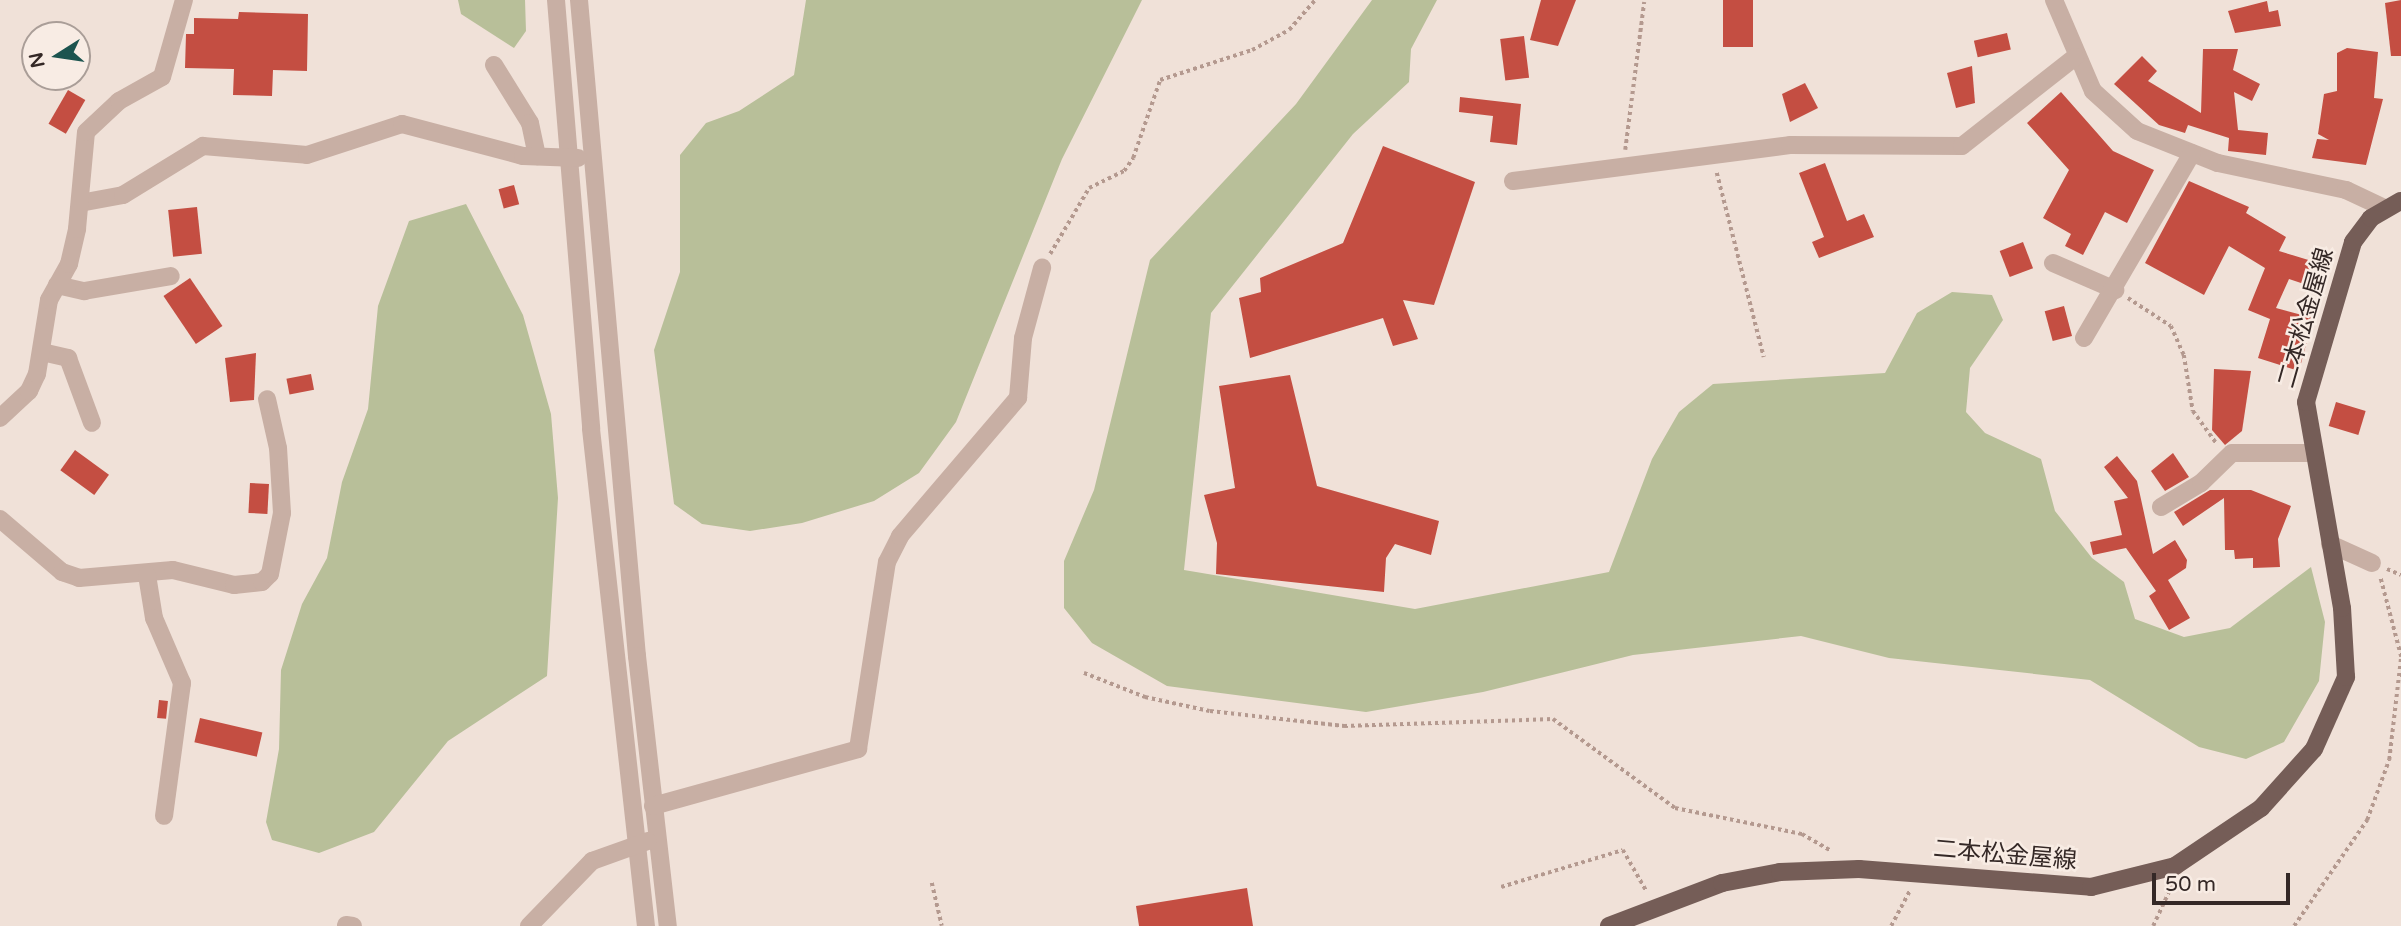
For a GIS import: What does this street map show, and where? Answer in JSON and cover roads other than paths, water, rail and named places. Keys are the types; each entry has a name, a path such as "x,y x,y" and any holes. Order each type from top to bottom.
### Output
{"main road":[{"name":"二本松金屋線","path":"1609,926 1655,906 1722,883 1840,869 1926,873 2091,887 2175,866 2270,800 2329,724 2346,677 2347,649 2330,544 2311,453 2306,402 2338,285 2353,242 2393,204"}],"street":[{"path":"0,418 29,391 42,352 49,300 69,264 80,204 86,132 119,101 162,76 184,0"},
{"path":"556,0 567,157 646,926"},
{"path":"579,0 656,839 668,926"},
{"path":"2054,0 2075,57 2093,91 2122,121 2192,153 2393,204"},
{"path":"1513,181 1622,169 1790,145 1962,146 2075,57"},
{"path":"494,65 530,123 537,156"},
{"path":"80,204 123,195 203,146 307,155 402,124 537,156 592,158"},
{"path":"2084,338 2115,290 2192,153"},
{"path":"2053,263 2115,290"},
{"path":"653,806 858,749 887,562 900,536 1018,398 1023,338 1042,268"},
{"path":"58,285 84,291 171,276"},
{"path":"42,352 68,359 92,423"},
{"path":"0,519 62,572 109,580 173,570 249,586 270,573 282,513 278,448 267,399"},
{"path":"2161,507 2201,484 2227,457 2311,453"},
{"path":"2330,544 2372,563"},
{"path":"147,575 154,618 181,683 164,816"},
{"path":"529,926 577,872 637,844 656,839"}]}
